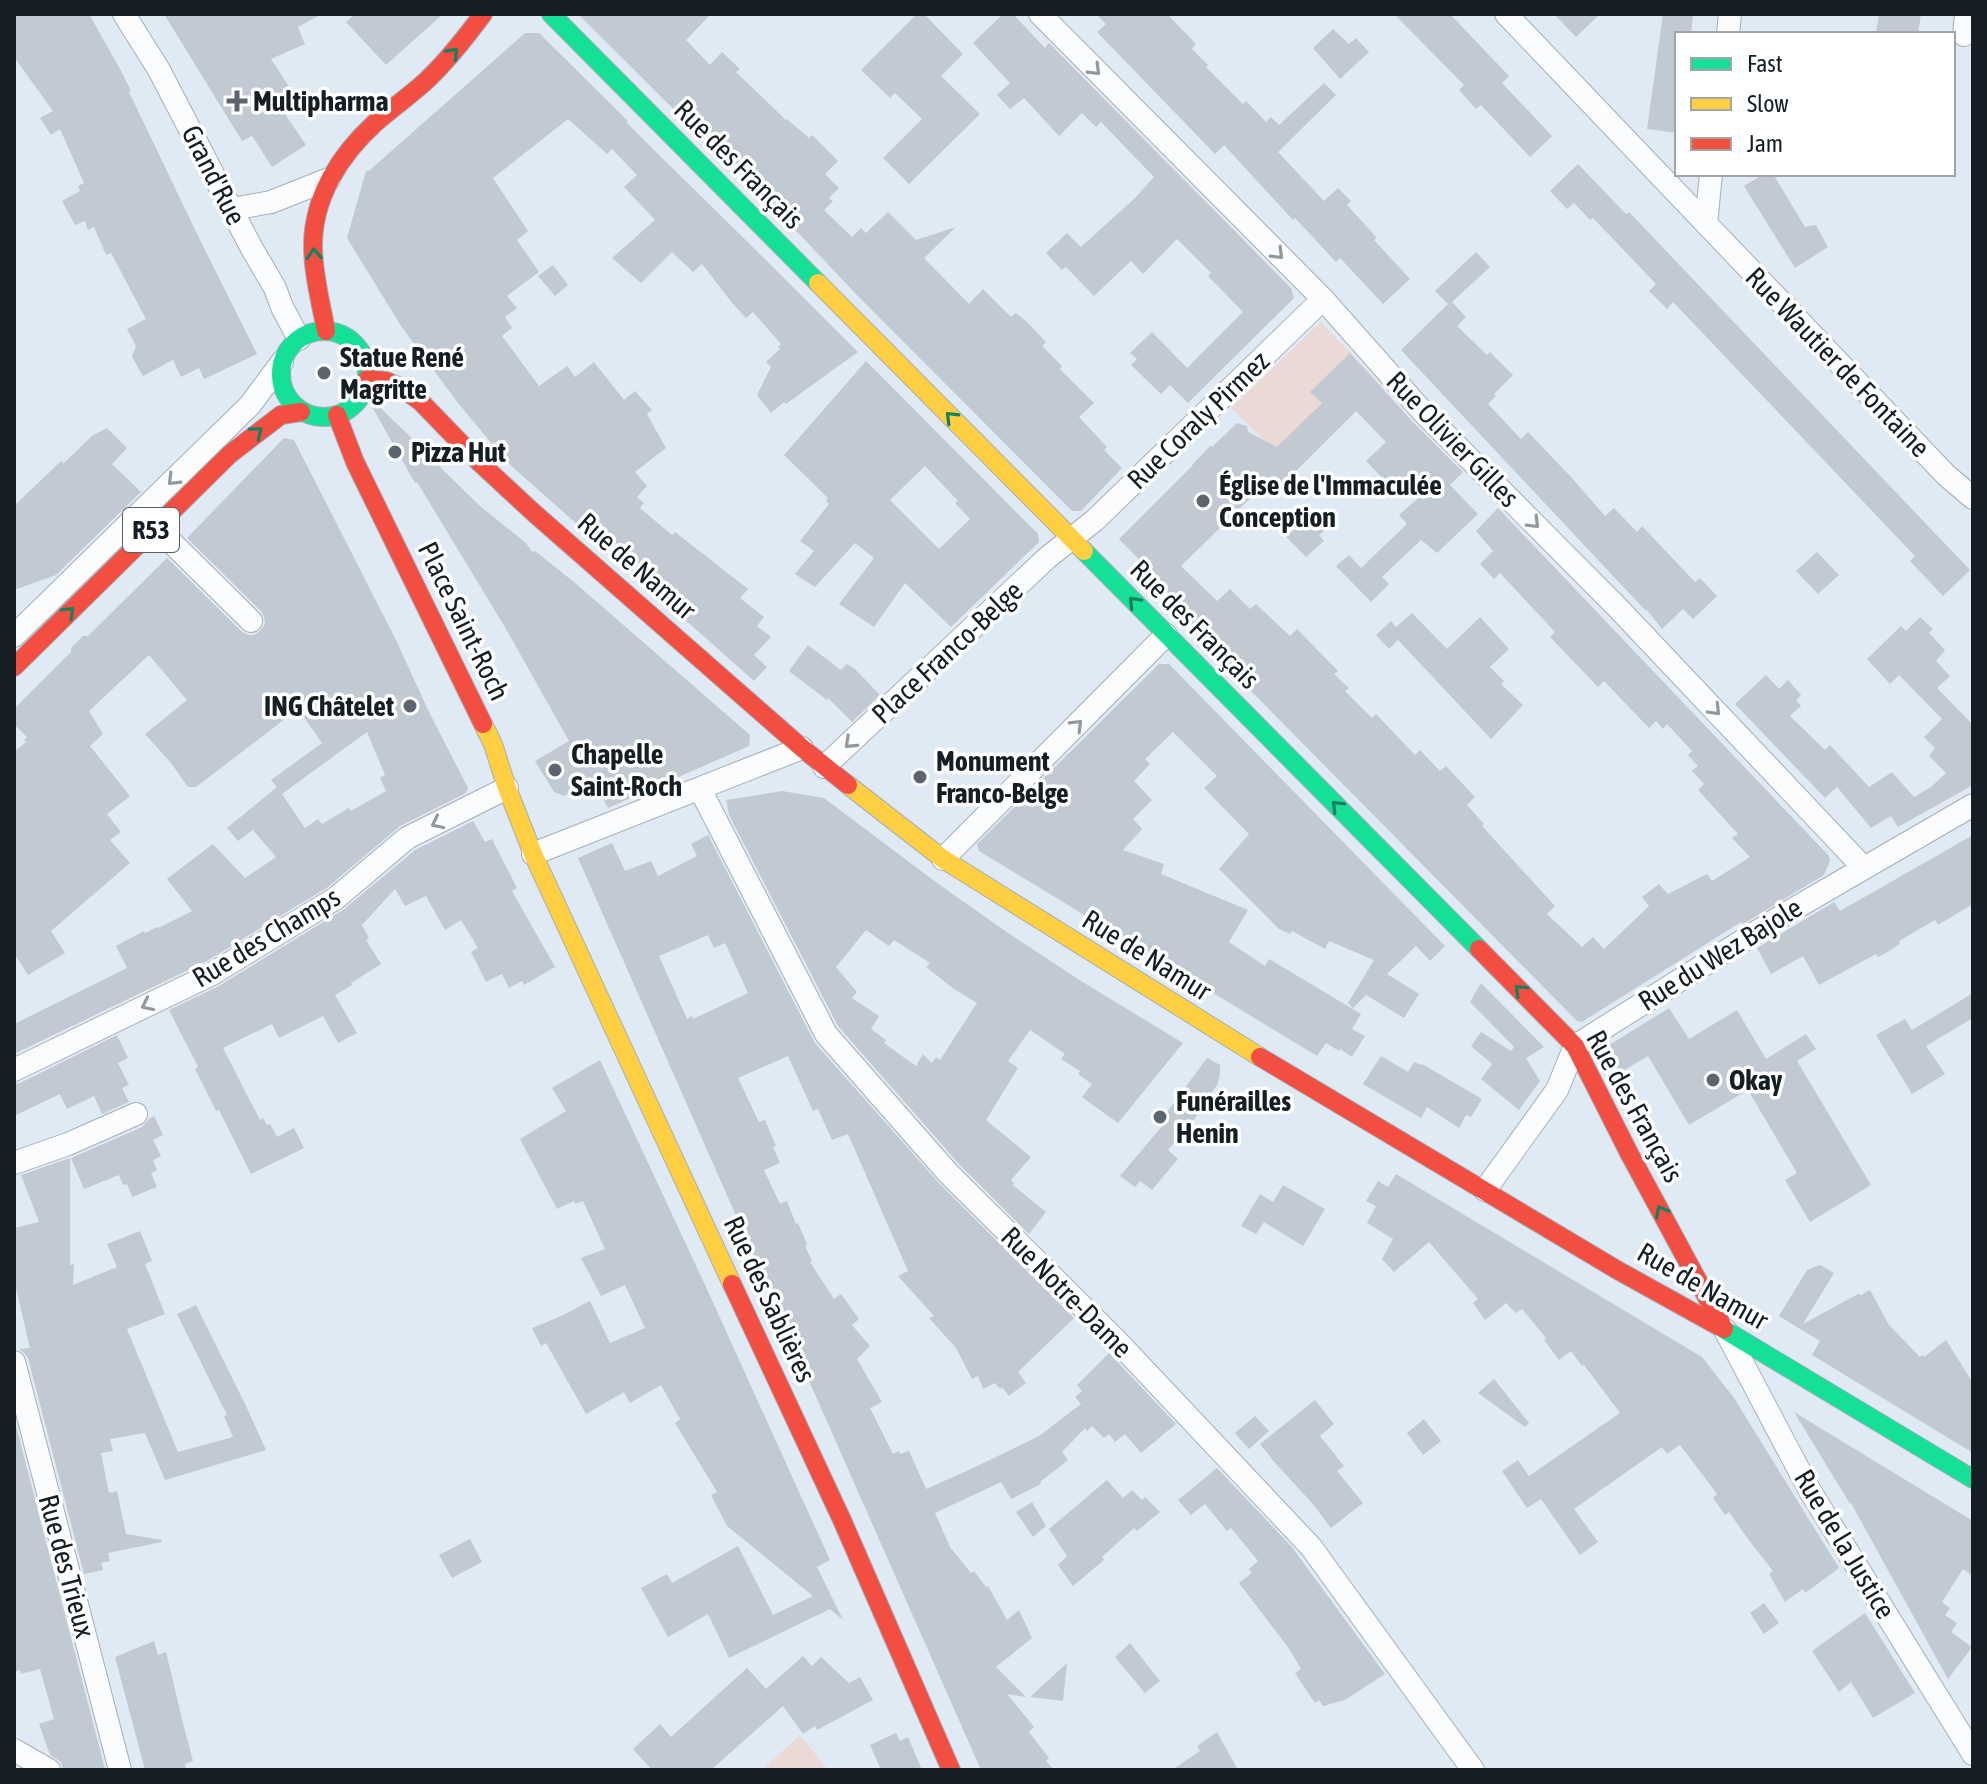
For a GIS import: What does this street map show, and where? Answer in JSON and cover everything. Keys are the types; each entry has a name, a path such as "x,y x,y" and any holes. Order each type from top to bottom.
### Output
{"main road":[{"path":"326,331 313,246 317,211 329,179 370,128 419,88 459,48 483,14"},
{"name":"Rue des Français","path":"554,15 1575,1046 1612,1122 1724,1329"},
{"path":"301,412 283,390 280,376 282,362 299,339 326,331 340,333 352,341 367,365 363,393 355,405 337,415"},
{"name":"Rue de Namur","path":"367,379 386,381 421,402 534,513 802,748 943,859 1203,1023 1973,1479"},
{"name":"R53","path":"14,667 155,526 230,454 266,425 281,415 301,412 315,416 337,415"},
{"name":"Place Saint-Roch","path":"337,415 355,462 493,744 533,854"},
{"name":"Rue des Sablières","path":"533,854 842,1520 951,1770"}],"street":[{"name":"Grand'Rue","path":"124,14 159,70 299,339"},
{"name":"Rue Olivier Gilles","path":"1040,14 1323,299 1423,412 1617,607 1863,867"},
{"name":"Rue Wautier de Fontaine","path":"1506,14 1946,475 1973,498"},
{"path":"1706,224 1711,176"},
{"path":"233,209 271,202 329,179"},
{"name":"Rue Coraly Pirmez","path":"1073,539 1323,299"},
{"path":"14,636 250,405 282,362"},
{"path":"155,526 251,621"},
{"name":"Place Franco-Belge","path":"824,767 1047,558 1073,539"},
{"path":"943,859 1166,635"},
{"path":"533,854 802,748"},
{"name":"Rue des Champs","path":"14,1070 212,974 336,898 407,838 507,788"},
{"name":"Rue Notre-Dame","path":"700,789 826,1034 948,1173 1117,1341 1311,1547 1473,1770"},
{"name":"Rue du Wez Bajole","path":"1575,1046 1785,914 1973,805"},
{"path":"1485,1190 1557,1090 1575,1046"},
{"path":"14,1163 68,1144 136,1114"},
{"name":"Rue de la Justice","path":"1724,1329 1810,1491 1973,1754"},
{"name":"Rue des Trieux","path":"14,1362 120,1770"},
{"path":"14,1750 49,1770"}],"shaded area":[{"path":"1321,322 1382,386 1286,481 1268,463 1273,449 1231,408"},
{"path":"800,1735 828,1770 762,1770"}],"building":[{"path":"14,14 89,14 131,91 257,354 204,379 199,368 181,377 173,360 143,376 132,357 136,346 127,329 146,319 111,253 106,255 94,227 88,230 85,221 75,225 62,201 80,191 78,186 84,183 60,129 51,135 40,118 53,111 14,57"},
{"path":"164,14 322,14 298,27 305,44 271,59 290,88 274,98 306,145 272,167 252,136 242,141"},
{"path":"355,14 443,14 386,65 346,22"},
{"path":"578,14 711,14 686,40 710,65 722,52 740,69 736,72 786,120 809,138 812,135 838,161 825,174 839,188 829,198 833,201 824,210 852,237 861,228 866,233 888,212 916,240 956,227 924,258 969,304 983,289 1011,317 1016,313 1046,342 1042,346 1062,366 1060,369 1094,403 1079,417 1122,468 1081,511 1072,511"},
{"path":"917,14 924,14 963,54 941,76 980,114 909,184 883,158 922,119 895,93 890,98 861,70"},
{"path":"1003,14 1013,14 1045,48 1049,43 1291,288 1294,298 1188,403 1170,385 1161,394 1131,365 1137,359 1130,353 1152,332 1187,368 1243,312 1208,276 1211,273 1177,239 1143,274 1131,261 1094,296 1066,267 1062,270 1046,253 1067,233 1081,247 1154,177 1101,122 1096,127 1082,113 1059,136 1024,98 1010,109 997,95 1010,83 973,43"},
{"path":"1096,14 1167,14 1196,44 1192,49 1208,65 1206,67 1266,122 1271,117 1279,125 1324,83 1336,95 1278,152 1324,201 1338,188 1351,201 1347,205 1377,238 1374,240 1410,279 1383,304 1340,258 1336,262 1295,218 1293,220 1224,145 1215,154 1097,32 1106,24"},
{"path":"1394,14 1450,14 1509,76 1502,83 1552,136 1530,157 1481,105 1476,109 1459,90 1464,85"},
{"path":"1554,14 1600,14 1576,37"},
{"path":"1663,14 1693,14 1691,32 1675,32 1675,133 1647,129"},
{"path":"1879,14 1921,14 1918,32 1876,32"},
{"path":"1333,29 1349,44 1356,38 1369,52 1340,79 1313,48"},
{"path":"525,33 539,33 858,352 771,413 757,395 771,367 766,362 780,349 781,344 753,312 746,318 702,264 693,272 672,252 641,283 612,258 655,220 624,187 637,175 612,149 607,154 568,119 493,178 528,231 517,240 539,272 507,296 517,308 505,317 512,328 502,336 539,386 567,366 575,377 594,362 624,400 635,391 652,410 647,414 666,448 635,472 647,486 637,497 644,503 640,508 748,589 740,598 764,617 757,626 771,637 754,655 767,667 754,681 507,462 401,326 347,238 366,171"},
{"path":"1578,164 1626,214 1629,212 1970,570 1943,596 1910,561 1915,556 1673,302 1667,309 1649,291 1656,284 1593,218 1590,220 1574,203 1567,209 1550,191"},
{"path":"1761,176 1774,176 1805,227 1816,225 1828,247 1795,268 1744,186"},
{"path":"1476,252 1490,267 1452,302 1466,317 1457,326 1513,375 1488,404 1521,439 1528,432 1605,516 1614,508 1637,532 1642,526 1695,582 1700,578 1717,596 1693,619 1683,609 1662,629 1401,350 1448,304 1435,291"},
{"path":"553,265 568,285 555,296 538,276"},
{"path":"1350,353 1463,472 1450,485 1478,514 1437,553 1421,540 1382,577 1389,584 1371,602 1336,566 1349,555 1361,568 1407,524 1399,515 1423,494 1378,489 1385,481 1366,461 1386,442 1356,411 1273,494 1270,496 1262,487 1181,566 1217,601 1230,589 1250,609 1256,604 1290,636 1297,629 1338,671 1334,674 1349,688 1345,691 1372,718 1376,714 1415,755 1420,750 1440,771 1446,766 1475,797 1467,805 1484,824 1482,826 1555,906 1547,914 1582,947 1593,937 1604,949 1649,906 1642,897 1659,884 1668,894 1707,874 1712,881 1750,857 1732,838 1738,834 1698,790 1704,784 1692,771 1698,766 1688,755 1692,751 1667,724 1663,729 1656,721 1649,728 1604,681 1598,687 1550,637 1555,632 1500,573 1494,579 1480,564 1493,551 1476,531 1498,508 1829,856 1824,875 1743,924 1741,922 1582,1022 1577,1021 1164,603 1164,585 1119,539 1211,445 1237,423 1247,426 1248,432 1277,447 1322,403 1310,392"},
{"path":"866,361 1038,534 1039,542 951,627 905,583 874,627 839,604 874,558 855,543 815,587 795,574 814,551 800,541 829,504 828,498 784,455","holes":["925,466 958,501 955,503 970,519 939,549 890,500"]},
{"path":"374,402 480,506 526,543 532,552 535,551 574,582 750,735 749,746 608,808 592,779 564,796 554,792 535,761 569,741 506,629 415,483 371,405"},
{"path":"107,428 127,448 112,464 141,492 56,575 14,590 14,506 61,461 64,463 92,436"},
{"path":"284,438 294,440 468,788 466,793 400,826 328,887 205,962 14,1054 14,1024 127,968 116,946 192,911 167,879 189,862 213,844 245,878 276,857 253,830 238,841 227,828 277,787 271,780 322,743 298,709 196,787 188,787 145,734 187,700 149,655 89,711 103,734 90,746 130,796 107,814 121,832 110,840 130,863 51,931 65,953 28,975 14,953 14,752 26,742 27,737 14,724 14,709 83,636 88,636 167,558 241,631 254,635 260,631 265,624 261,611 187,538","holes":["367,732 385,775 380,778 386,791 351,811 349,808 322,824 318,819 305,828 282,794"]},
{"path":"1309,514 1325,530 1319,535 1324,541 1306,557 1286,537"},
{"path":"1817,552 1839,575 1818,594 1796,571"},
{"path":"1412,613 1447,649 1480,617 1509,649 1490,667 1504,681 1501,684 1523,705 1491,739 1398,640 1389,649 1376,635 1391,621 1396,627"},
{"path":"1920,617 1933,629 1929,633 1945,650 1936,661 1950,676 1937,688 1973,725 1973,785 1898,827 1891,816 1871,828 1837,787 1825,798 1735,704 1766,675 1779,689 1788,680 1801,695 1796,700 1801,706 1790,716 1825,750 1830,745 1869,787 1892,772 1914,797 1946,773 1929,756 1935,748 1924,737 1942,719 1899,675 1890,684 1867,659 1901,626 1906,631"},
{"path":"808,645 841,670 847,664 855,669 880,695 852,722 828,698 789,671"},
{"path":"1159,664 1169,664 1445,946 1430,961 1416,946 1387,974 1419,994 1404,1018 1366,995 1353,1008 1348,1003 1374,960 1329,941 1325,949 1292,931 1290,934 1279,929 1219,869 1249,834 1204,788 1217,776 1173,732 1145,759 1150,764 1134,781 1152,800 1133,819 1142,829 1123,850 1164,864 1161,874 1248,910 1229,942 1265,966 1269,959 1361,1014 1352,1029 1365,1036 1352,1057 1326,1043 1317,1056 979,851 977,844"},
{"path":"782,791 824,798 1008,933 1183,1043 1118,1123 1082,1097 1092,1084 1078,1074 1080,1071 1061,1059 1065,1054 1030,1030 1008,1061 1018,1068 986,1120 1031,1157 1011,1180 1046,1212 1029,1234 958,1163 838,1026 729,815 726,800","holes":["866,930 889,946 894,940 930,963 926,967 977,1003 940,1060 936,1057 932,1063 923,1054 916,1066 884,1043 886,1040 871,1029 879,1016 852,998 857,992 836,967"]},
{"path":"473,821 485,842 492,839 517,888 512,891 555,967 524,985 522,981 509,988 502,974 486,982 471,952 478,948 461,920 445,930 426,896 405,906 395,889 362,925 369,938 366,940 381,964 335,995 357,1033 338,1043 323,1016 279,1038 272,1024 223,1048 260,1120 263,1118 267,1125 270,1124 277,1137 294,1128 304,1148 251,1174 195,1069 198,1067 169,1010 219,986 343,910 415,850"},
{"path":"708,835 815,1043 938,1182 1074,1318 1018,1372 1026,1383 1009,1396 995,1383 983,1389 978,1376 972,1379 956,1348 929,1318 934,1316 898,1276 908,1271 848,1134 832,1140 818,1109 813,1111 788,1056 738,1078 759,1122 765,1120 776,1146 773,1147 780,1163 764,1170 780,1204 787,1201 807,1244 810,1262 834,1299 841,1294 859,1319 852,1325 870,1346 857,1359 882,1402 870,1408 893,1454 909,1451 926,1489 971,1469 1039,1436 1081,1404 1075,1397 1082,1391 1077,1385 1109,1353 1176,1424 1141,1453 1125,1434 1115,1442 1109,1434 1104,1438 1092,1426 1087,1431 1085,1428 1062,1452 1068,1460 1041,1484 1011,1499 1001,1482 935,1513 950,1547 971,1573 974,1571 988,1586 1007,1620 1019,1610 1032,1638 996,1667 1026,1697 1007,1694 1034,1727 1029,1732 1049,1758 1046,1761 1054,1770 981,1770 578,858 612,843 625,871 651,861 658,876 697,856 691,844","holes":["708,935 714,948 725,943 748,993 687,1019 659,956"]},
{"path":"1973,835 1973,904 1938,925 1935,920 1899,941 1900,944 1886,953 1878,957 1876,954 1819,985 1803,956 1771,974 1757,948 1834,902 1840,911"},
{"path":"1481,983 1544,1047 1526,1058 1540,1081 1519,1110 1481,1079 1492,1064 1471,1046 1481,1032 1511,1051 1514,1047 1470,1002"},
{"path":"1973,993 1973,1018 1926,1046 1945,1074 1912,1094 1876,1035 1905,1019 1912,1030"},
{"path":"1669,1008 1689,1039 1737,1010 1766,1059 1806,1034 1816,1049 1797,1061 1871,1185 1810,1222 1785,1180 1797,1173 1748,1090 1689,1125 1648,1056 1616,1075 1601,1050"},
{"path":"117,1035 128,1058 118,1063 129,1085 122,1088 129,1102 102,1114 94,1096 67,1109 60,1094 14,1116 14,1084"},
{"path":"1381,1056 1408,1072 1414,1062 1422,1064 1482,1099 1471,1117 1466,1115 1459,1128 1427,1107 1421,1118 1363,1084"},
{"path":"1207,1058 1220,1065 1217,1085 1201,1111 1168,1150 1178,1159 1152,1190 1140,1181 1135,1187 1120,1176 1168,1119 1164,1116"},
{"path":"600,1060 830,1560 817,1567 843,1620 830,1609 729,1658 708,1614 668,1637 641,1588 667,1574 672,1583 738,1546 773,1615 813,1596 727,1526 711,1495 717,1492 675,1423 680,1419 661,1385 630,1403 624,1392 586,1414 546,1343 541,1346 532,1328 590,1301 610,1343 645,1328 625,1285 601,1296 581,1258 605,1249 583,1201 575,1204 574,1201 557,1209 520,1139 566,1111 552,1088"},
{"path":"154,1116 163,1135 153,1140 161,1156 153,1160 157,1170 151,1173 157,1187 132,1197 119,1175 84,1189 71,1158 142,1127"},
{"path":"70,1158 70,1265 74,1264 73,1285 117,1267 107,1244 140,1231 152,1261 145,1264 165,1314 127,1329 178,1452 233,1437 224,1416 227,1415 177,1314 196,1305 266,1450 165,1480 145,1433 110,1439 113,1451 101,1453 109,1493 117,1491 126,1534 162,1542 108,1553 110,1561 101,1563 103,1570 84,1574 28,1358 19,1349 30,1348 14,1280 14,1228 39,1222 21,1175"},
{"path":"1396,1174 1702,1357 1734,1398 1839,1568 1805,1593 1803,1589 1785,1602 1769,1574 1773,1571 1729,1512 1725,1515 1713,1498 1717,1494 1680,1445 1667,1454 1662,1447 1574,1509 1598,1542 1580,1555 1541,1499 1527,1508 1502,1471 1518,1460 1529,1476 1620,1413 1571,1351 1559,1360 1522,1309 1516,1313 1506,1303 1485,1320 1473,1303 1478,1299 1429,1242 1394,1272 1382,1259 1393,1239 1367,1223 1376,1206 1366,1201 1378,1181 1388,1187"},
{"path":"1283,1185 1325,1209 1303,1246 1264,1222 1256,1234 1241,1226 1260,1194 1273,1202"},
{"path":"1820,1265 1834,1273 1803,1324 1870,1290 1889,1325 1920,1357 1946,1340 1973,1383 1973,1453 1812,1355 1820,1341 1779,1316 1807,1270"},
{"path":"1494,1379 1529,1423 1525,1427 1478,1393"},
{"path":"1315,1400 1334,1424 1320,1436 1344,1466 1337,1471 1363,1503 1331,1528 1260,1444"},
{"path":"1794,1412 1973,1521 1973,1576 1963,1569 1942,1602 1950,1608 1945,1615 1957,1623 1951,1632 1972,1647 1948,1679 1851,1503"},
{"path":"1255,1416 1269,1431 1249,1449 1235,1433"},
{"path":"14,1418 105,1770 63,1770 61,1762 50,1755 39,1724 54,1719 40,1669 21,1674 20,1670 14,1672"},
{"path":"1424,1419 1441,1441 1423,1455 1407,1433"},
{"path":"1217,1468 1291,1546 1385,1674 1345,1700 1323,1706 1319,1700 1315,1703 1295,1673 1301,1669 1290,1650 1239,1583 1252,1573 1249,1569 1258,1561 1231,1528 1227,1531 1205,1504 1191,1515 1178,1500"},
{"path":"1107,1480 1123,1498 1132,1490 1142,1500 1145,1497 1160,1512 1137,1531 1134,1528 1102,1557 1104,1560 1073,1586 1058,1565 1067,1556 1049,1529"},
{"path":"1032,1502 1046,1526 1033,1537 1016,1512"},
{"path":"470,1539 482,1562 452,1578 439,1555"},
{"path":"1764,1603 1779,1623 1764,1634 1750,1613"},
{"path":"1865,1613 1915,1693 1873,1718 1851,1682 1839,1692 1812,1651"},
{"path":"154,1641 158,1655 166,1652 193,1761 185,1764 186,1770 145,1770 115,1657"},
{"path":"1130,1643 1160,1681 1145,1693 1115,1657"},
{"path":"803,1656 812,1666 821,1657 849,1683 860,1677 873,1700 817,1730 815,1726 803,1734 783,1706 711,1770 652,1770 633,1749 660,1724 671,1737 747,1668 766,1689"},
{"path":"1067,1663 1063,1701 1030,1697"},
{"path":"1217,1732 1238,1770 1172,1770 1200,1751 1197,1746"},
{"path":"896,1733 900,1741 908,1737 922,1770 881,1770 870,1745"}],"traffic: fast":[{"path":"551,14 818,283"},
{"path":"324,331 348,338 360,350 367,374 360,398 348,410 324,417 300,410 288,398 281,374 288,350 300,338 324,331"},
{"path":"1084,551 1479,949"},
{"path":"1720,1327 1973,1479"}],"traffic: slow":[{"path":"818,283 1084,551"},
{"path":"483,724 533,854 732,1284"},
{"path":"848,785 943,859 1260,1057"}],"traffic: jam":[{"path":"326,331 313,246 314,228 323,194 340,163 362,135 435,72 483,14"},
{"path":"367,379 386,381 421,402 534,513 848,785"},
{"path":"14,667 230,454 281,415 301,412"},
{"path":"337,415 355,462 483,724"},
{"path":"1479,949 1575,1046 1724,1329"},
{"path":"1260,1057 1619,1271 1720,1327"},
{"path":"732,1284 842,1520 951,1770"}],"place":[{"name":"Multipharma","path":"237,101"},
{"name":"Statue René Magritte","path":"324,373"},
{"name":"Pizza Hut","path":"395,452"},
{"name":"Église de l'Immaculée Conception","path":"1203,501"},
{"name":"ING Châtelet","path":"410,706"},
{"name":"Chapelle Saint-Roch","path":"555,770"},
{"name":"Monument Franco-Belge","path":"920,777"},
{"name":"Okay","path":"1713,1080"},
{"name":"Funérailles Henin","path":"1160,1117"}]}
